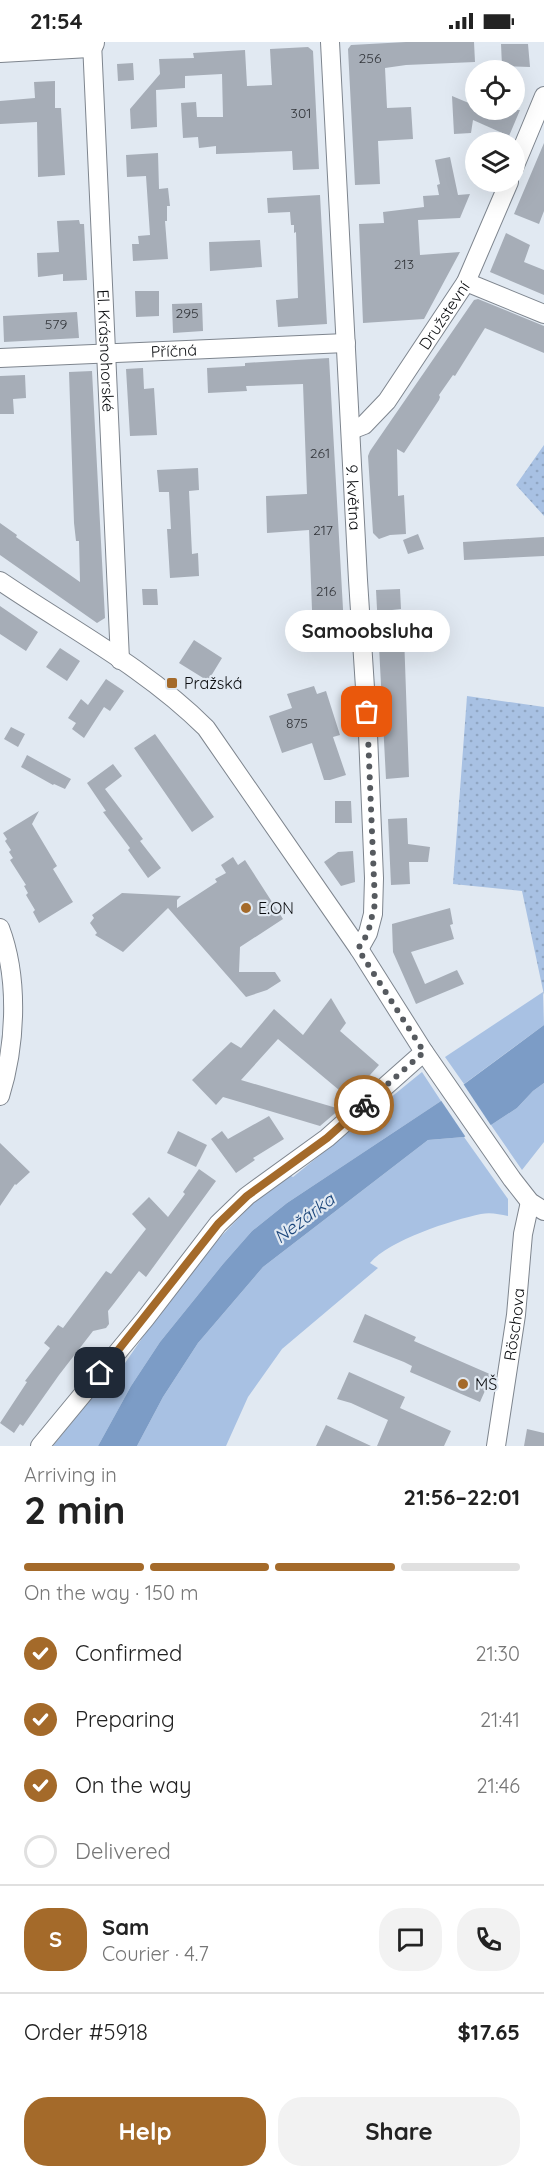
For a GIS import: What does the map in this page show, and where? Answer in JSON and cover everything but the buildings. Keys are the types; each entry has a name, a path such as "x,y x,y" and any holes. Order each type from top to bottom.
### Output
{"main road":[{"path":"0,47 91,42"}],"street":[{"name":"El. Krásnohorské","path":"91,42 120,660"},
{"name":"9. května","path":"330,42 368,734 375,904 368,933 358,949"},
{"path":"525,142 544,96"},
{"name":"Družstevní","path":"351,430 364,425 387,401 466,282 505,192"},
{"path":"466,282 544,314"},
{"name":"Příčná","path":"0,358 346,343"},
{"path":"0,581 120,660 183,705 206,728 358,949 427,1057 512,1179 537,1206"},
{"path":"0,928 8,948 12,980 12,1041 0,1096"},
{"path":"40,1446 145,1318 218,1224 247,1196 327,1138 427,1057"},
{"name":"Röschova","path":"496,1446 516,1315 524,1234 537,1206"}],"shaded area":[{"path":"544,445 544,516 516,485"},
{"path":"467,696 544,707 544,995 522,891 453,884"},
{"path":"543,992 544,1025 464,1084 445,1057"},
{"path":"422,1072 441,1101 287,1203 252,1231 160,1342 131,1386 98,1446 53,1446 102,1385 112,1382 160,1312 211,1247 252,1204 289,1175 293,1177"},
{"path":"544,1083 544,1142 522,1170 491,1125 517,1108"},
{"path":"464,1137 508,1199 508,1216 484,1213 454,1221 406,1239 379,1255 370,1263 378,1268 282,1349 248,1397 226,1446 137,1446 163,1397 198,1343 263,1267 428,1140"}],"water":[{"name":"Nežárka","path":"544,1025 544,1083 517,1108 491,1125 464,1137 428,1140 263,1267 198,1343 163,1397 137,1446 98,1446 131,1386 160,1342 252,1231 287,1203 444,1099"}],"pier":[{"path":"462,1082 492,1127 467,1139 440,1099"}],"way so far":[{"path":"364,1105 424,1052 358,949 368,933 375,904 367,712"}],"place":[{"name":"Pražská","path":"172,683"},
{"name":"Samoobsluha","path":"367,712"},
{"name":"E.ON","path":"246,908"},
{"name":"MŠ","path":"463,1384"}],"route":[{"path":"100,1373 218,1224 247,1196 327,1138 364,1105"}]}
